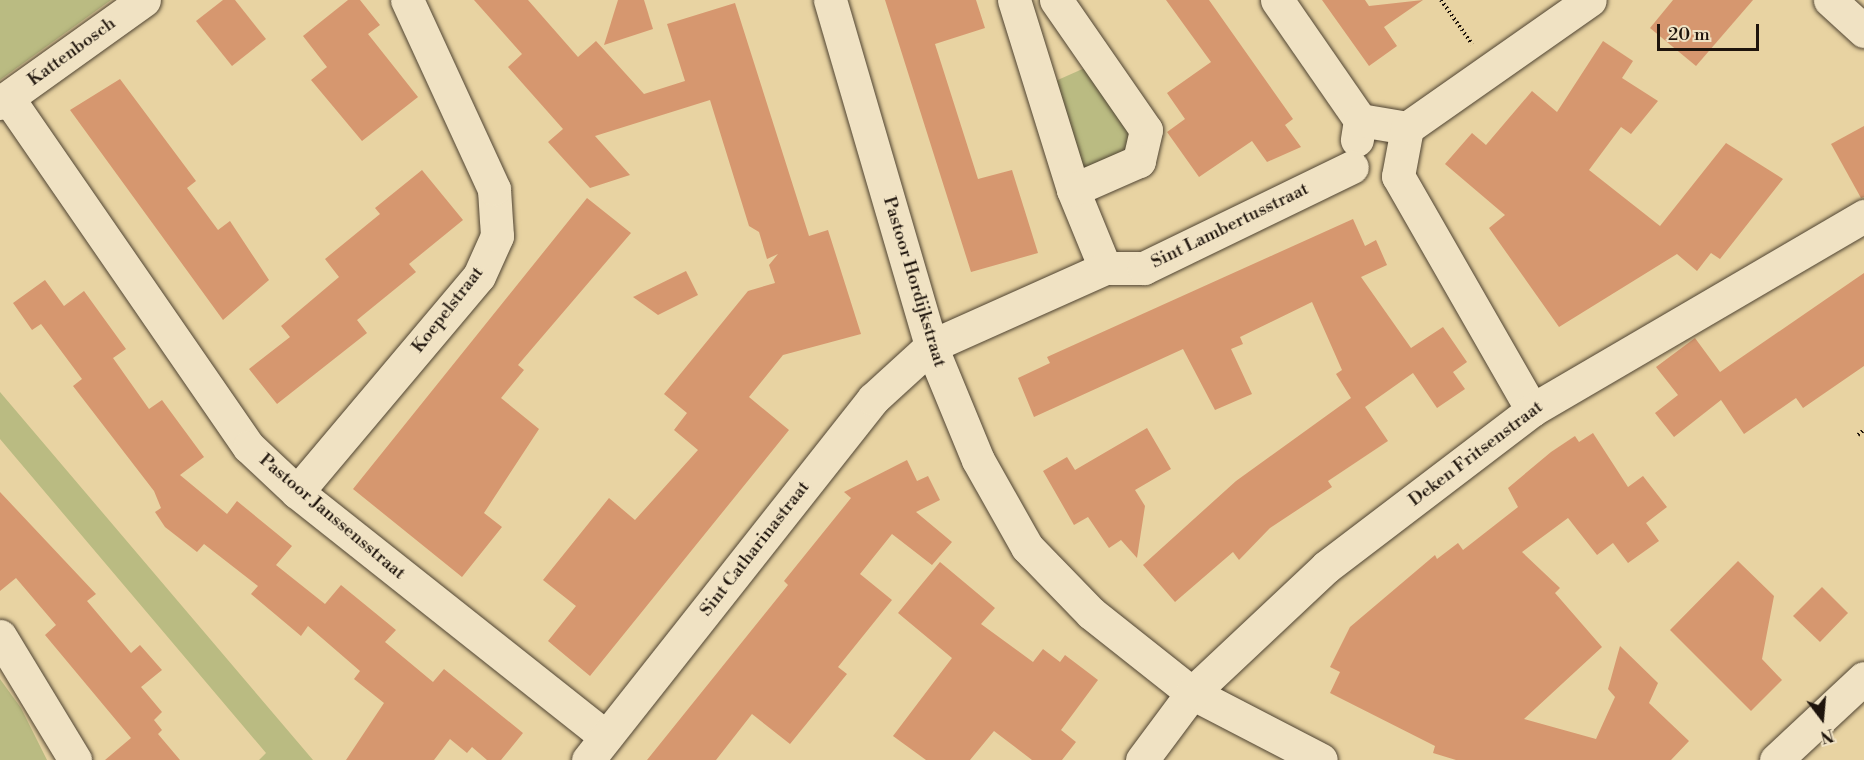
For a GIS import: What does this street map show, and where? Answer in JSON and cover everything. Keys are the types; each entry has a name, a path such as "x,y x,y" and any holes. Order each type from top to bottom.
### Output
{"street":[{"name":"Kattenbosch","path":"4,100 144,0"},
{"name":"Koepelstraat","path":"297,492 479,276 496,236 494,189 407,0"},
{"name":"Pastoor Hordijkstraat","path":"830,0 931,346 978,460 1027,547 1091,613 1192,693 1321,760"},
{"path":"1014,0 1074,190 1105,268"},
{"path":"1056,0 1146,130 1138,161 1074,190"},
{"path":"1277,0 1360,120 1352,167 1398,176"},
{"path":"1532,410 1398,176 1407,128 1590,0"},
{"path":"1830,0 1864,31"},
{"name":"Pastoor Janssensstraat","path":"4,100 249,447 297,492 597,749"},
{"path":"1360,120 1407,128"},
{"name":"Sint Lambertusstraat","path":"931,346 1105,268 1144,268 1352,167"},
{"name":"Deken Fritsenstraat","path":"1143,760 1192,693 1326,567 1532,410 1864,216"},
{"name":"Sint Catharinastraat","path":"597,749 873,399 931,346"},
{"path":"0,636 75,760"},
{"path":"1776,760 1864,678"}],"path":[{"path":"1442,0 1489,69"},
{"path":"1858,435 1864,430"}],"green space":[{"path":"0,0 111,0 0,80"},
{"path":"1087,67 1135,134 1130,154 1089,172 1078,166 1051,83"},
{"path":"0,392 313,760 259,760 266,753 0,439"},
{"path":"0,679 21,708 47,760 0,760"}],"building":[{"path":"223,0 235,0 266,39 232,66 196,21"},
{"path":"348,0 360,0 380,25 368,34 418,97 362,141 311,80 327,67 303,36"},
{"path":"474,0 528,0 578,57 596,41 644,94 685,81 667,24 735,3 809,236 828,230 861,334 783,355 749,397 789,430 590,676 548,641 576,606 543,580 609,498 635,520 698,450 674,430 687,413 664,394 748,291 775,283 769,265 778,254 767,259 759,232 749,226 710,100 595,136 630,175 590,188 548,142 563,129 508,67 522,54"},
{"path":"618,0 644,0 653,29 604,45"},
{"path":"885,0 976,0 985,28 935,44 978,179 1012,170 1038,253 971,272"},
{"path":"1166,0 1209,0 1293,119 1285,125 1301,147 1267,162 1252,141 1199,177 1167,132 1185,119 1167,93 1211,62"},
{"path":"1322,0 1365,0 1369,6 1423,0 1384,27 1397,46 1369,66"},
{"path":"1673,0 1753,0 1696,66 1650,28"},
{"path":"1603,41 1633,61 1622,78 1658,101 1631,134 1621,127 1589,170 1660,226 1726,143 1783,179 1720,259 1711,253 1697,271 1677,254 1559,327 1489,228 1505,215 1445,164 1472,133 1486,145 1532,91 1557,112"},
{"path":"120,79 196,181 187,188 218,230 230,221 269,280 223,320 70,110"},
{"path":"1864,126 1864,197 1861,198 1831,144"},
{"path":"422,170 463,220 409,264 416,272 357,320 367,333 277,404 249,369 290,337 281,326 339,277 325,259 380,214 375,208"},
{"path":"587,198 631,233 518,365 524,370 501,398 539,429 484,513 502,527 462,577 353,489"},
{"path":"1353,219 1365,246 1376,240 1387,265 1361,277 1411,348 1443,327 1467,362 1453,372 1465,389 1437,408 1413,373 1365,407 1388,441 1328,481 1332,487 1270,528 1239,560 1233,552 1175,602 1143,565 1236,481 1351,398 1336,374 1342,370 1312,302 1240,337 1243,344 1231,349 1252,394 1215,410 1183,349 1034,417 1018,378 1050,363 1047,357"},
{"path":"686,271 698,295 658,315 633,297"},
{"path":"1864,273 1864,366 1803,408 1796,398 1744,434 1721,400 1674,437 1655,413 1678,395 1656,367 1695,338 1720,372"},
{"path":"45,280 64,306 84,291 126,349 113,358 149,409 162,400 204,457 180,475 227,514 237,501 292,546 276,565 325,604 341,585 396,630 385,642 433,682 444,669 523,733 501,760 487,760 472,747 467,753 450,739 434,760 346,760 384,703 354,679 360,671 308,626 301,636 251,594 258,586 204,544 197,552 165,527 155,512 161,508 154,491 73,386 82,379 41,324 32,330 13,303"},
{"path":"1147,428 1171,469 1135,490 1145,506 1137,558 1121,540 1109,548 1088,517 1074,525 1043,471 1067,457 1075,470"},
{"path":"1593,433 1628,487 1643,476 1667,507 1646,523 1659,541 1628,563 1613,543 1597,555 1568,518 1522,552 1560,588 1555,593 1602,647 1524,719 1596,739 1615,697 1608,689 1620,646 1658,683 1649,703 1689,741 1671,760 1456,760 1433,753 1435,746 1330,693 1340,672 1330,667 1350,627 1435,555 1437,559 1458,543 1463,550 1518,507 1508,488 1551,452 1575,436 1579,442"},
{"path":"907,460 917,481 928,476 940,500 916,512 952,542 932,565 892,534 860,574 892,600 838,667 847,674 790,744 752,714 716,760 647,760 788,585 784,581 851,498 844,492"},
{"path":"0,492 96,594 87,601 131,653 140,645 162,670 141,687 162,712 154,720 162,730 158,734 180,760 105,760 131,738 45,635 56,625 16,578 0,591"},
{"path":"1738,561 1774,596 1762,659 1782,680 1751,711 1670,630"},
{"path":"940,562 995,608 981,624 1033,662 1043,649 1060,662 1065,655 1098,680 1061,730 1076,742 1062,760 1032,760 994,731 970,760 926,760 893,736 952,658 898,613"},
{"path":"1822,587 1848,613 1820,642 1793,616"}]}
